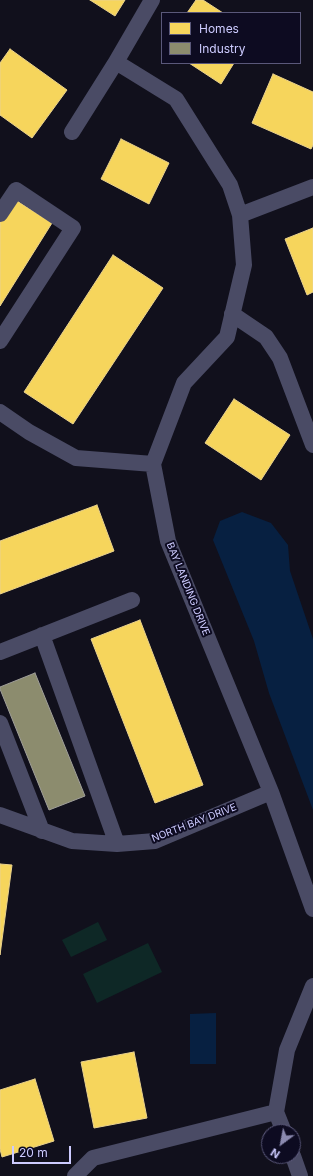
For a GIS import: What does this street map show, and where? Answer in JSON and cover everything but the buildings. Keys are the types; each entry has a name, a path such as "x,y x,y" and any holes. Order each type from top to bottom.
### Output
{"street":[{"path":"72,132 116,62 152,0"},
{"path":"0,412 29,432 76,458 153,464 184,383 227,337 244,265 240,215 230,185 176,99 116,62"},
{"path":"240,215 313,187"},
{"path":"0,214 16,190 73,228 0,341"},
{"path":"232,314 266,337 280,358 313,445"},
{"name":"BAY LANDING DRIVE","path":"153,464 168,541 271,792 313,909"},
{"path":"0,652 132,600"},
{"path":"42,635 117,844"},
{"path":"0,723 42,831"},
{"name":"NORTH BAY DRIVE","path":"0,815 72,841 117,844 155,841 271,792"},
{"path":"281,1124 276,1112 287,1050 313,986"},
{"path":"74,1176 93,1158 276,1112"},
{"path":"296,1164 300,1176"}],"green space":[{"path":"98,922 107,940 71,957 62,940"},
{"path":"148,943 162,972 97,1003 83,974"}],"water":[{"path":"242,512 271,523 288,545 290,571 313,639 313,810 269,693 254,641 213,540 220,521"},
{"path":"216,1013 216,1064 190,1064 190,1014"}]}
